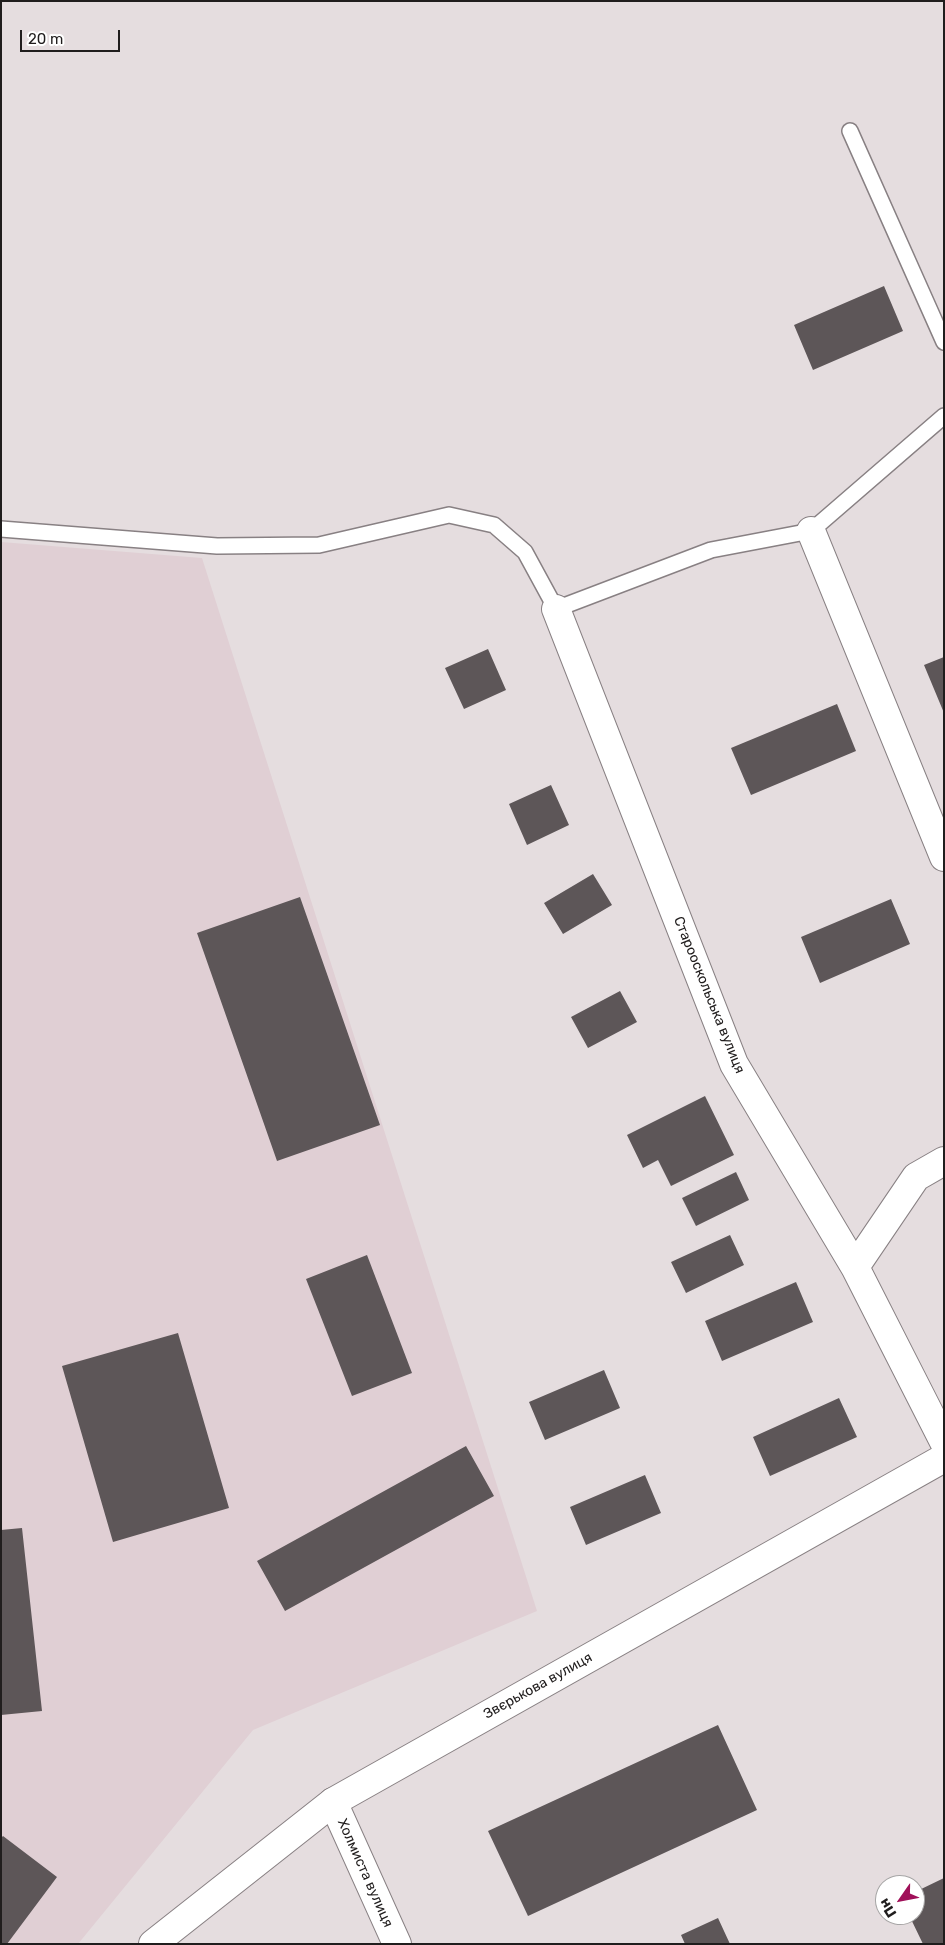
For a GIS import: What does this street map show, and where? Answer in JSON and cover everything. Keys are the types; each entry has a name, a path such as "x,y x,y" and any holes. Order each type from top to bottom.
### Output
{"street":[{"path":"811,531 944,857"},
{"name":"Старооскольська вулиця","path":"556,609 734,1064 855,1267 944,1442"},
{"path":"855,1267 916,1177 944,1161"},
{"name":"Звєрькова вулиця","path":"153,1944 333,1802 944,1458"},
{"name":"Холмиста вулиця","path":"333,1802 397,1944"}],"lane":[{"path":"850,131 944,342"},
{"path":"1,529 217,546 319,545 449,515 494,525 525,552 556,609 711,550 811,531 944,416"}],"shaded area":[{"path":"1,542 202,558 537,1611 253,1730 78,1944 1,1944"}],"building":[{"path":"884,286 903,331 813,370 794,325"},
{"path":"488,649 506,690 464,709 445,668"},
{"path":"944,657 944,713 924,665"},
{"path":"837,704 856,751 751,795 731,748"},
{"path":"551,785 569,825 527,845 509,804"},
{"path":"593,874 612,905 563,934 544,903"},
{"path":"300,897 380,1125 277,1161 197,933"},
{"path":"891,899 910,944 820,983 801,937"},
{"path":"620,991 637,1022 588,1048 571,1017"},
{"path":"705,1096 734,1155 671,1186 658,1160 643,1168 627,1135"},
{"path":"736,1172 749,1200 696,1226 682,1198"},
{"path":"730,1235 744,1265 686,1293 671,1262"},
{"path":"367,1255 412,1373 352,1396 306,1279"},
{"path":"796,1282 813,1322 722,1361 705,1321"},
{"path":"178,1333 229,1508 113,1542 62,1366"},
{"path":"604,1370 620,1408 545,1440 529,1402"},
{"path":"839,1398 857,1437 770,1476 753,1437"},
{"path":"466,1446 494,1496 285,1611 257,1561"},
{"path":"645,1475 661,1513 586,1545 570,1507"},
{"path":"22,1528 42,1711 1,1715 1,1530"},
{"path":"718,1725 757,1810 528,1916 488,1831"},
{"path":"3,1836 57,1877 7,1944 1,1944 1,1838"},
{"path":"944,1878 944,1944 923,1944 914,1925 925,1925 925,1887"},
{"path":"718,1918 730,1944 685,1944 681,1935"}]}
